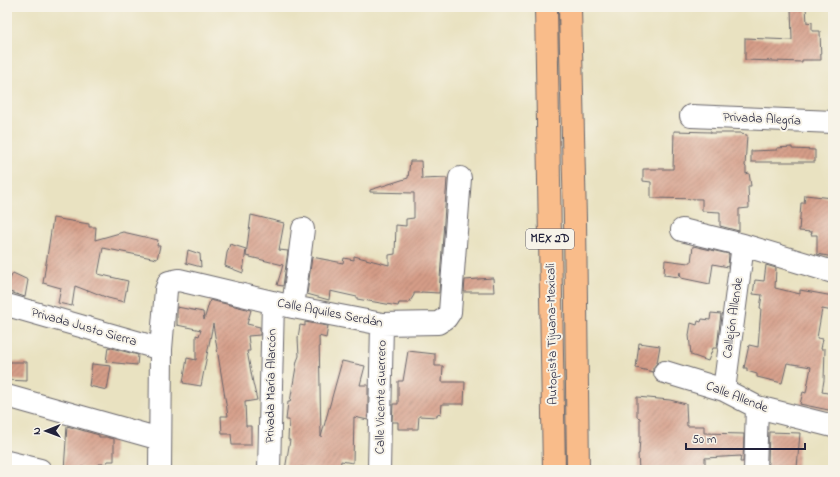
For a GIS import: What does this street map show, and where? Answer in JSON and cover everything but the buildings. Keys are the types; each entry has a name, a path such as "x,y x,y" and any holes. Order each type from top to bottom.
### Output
{"highway":[{"name":"Autopista Tijuana-Mexicali","path":"546,7 554,470"},
{"name":"Autopista Tijuana-Mexicali","path":"570,7 575,220 578,470"}],"street":[{"name":"Privada Alegría","path":"691,116 833,122"},
{"name":"Calle Aquiles Serdán","path":"161,349 166,290 169,282 179,280 283,305 382,324 438,323 446,318 450,312 460,178"},
{"name":"Privada María Alarcón","path":"269,470 283,305 303,229"},
{"path":"682,230 743,245 833,272"},
{"name":"Callejón Allende","path":"724,390 743,245"},
{"name":"Privada Justo Sierra","path":"7,305 161,349"},
{"name":"Calle Vicente Guerrero","path":"379,470 382,324"},
{"path":"160,470 161,349"},
{"name":"Calle Allende","path":"665,372 724,390 757,407 833,426"},
{"path":"7,396 160,440"},
{"path":"755,470 757,407"},
{"path":"7,462 40,470"}]}
